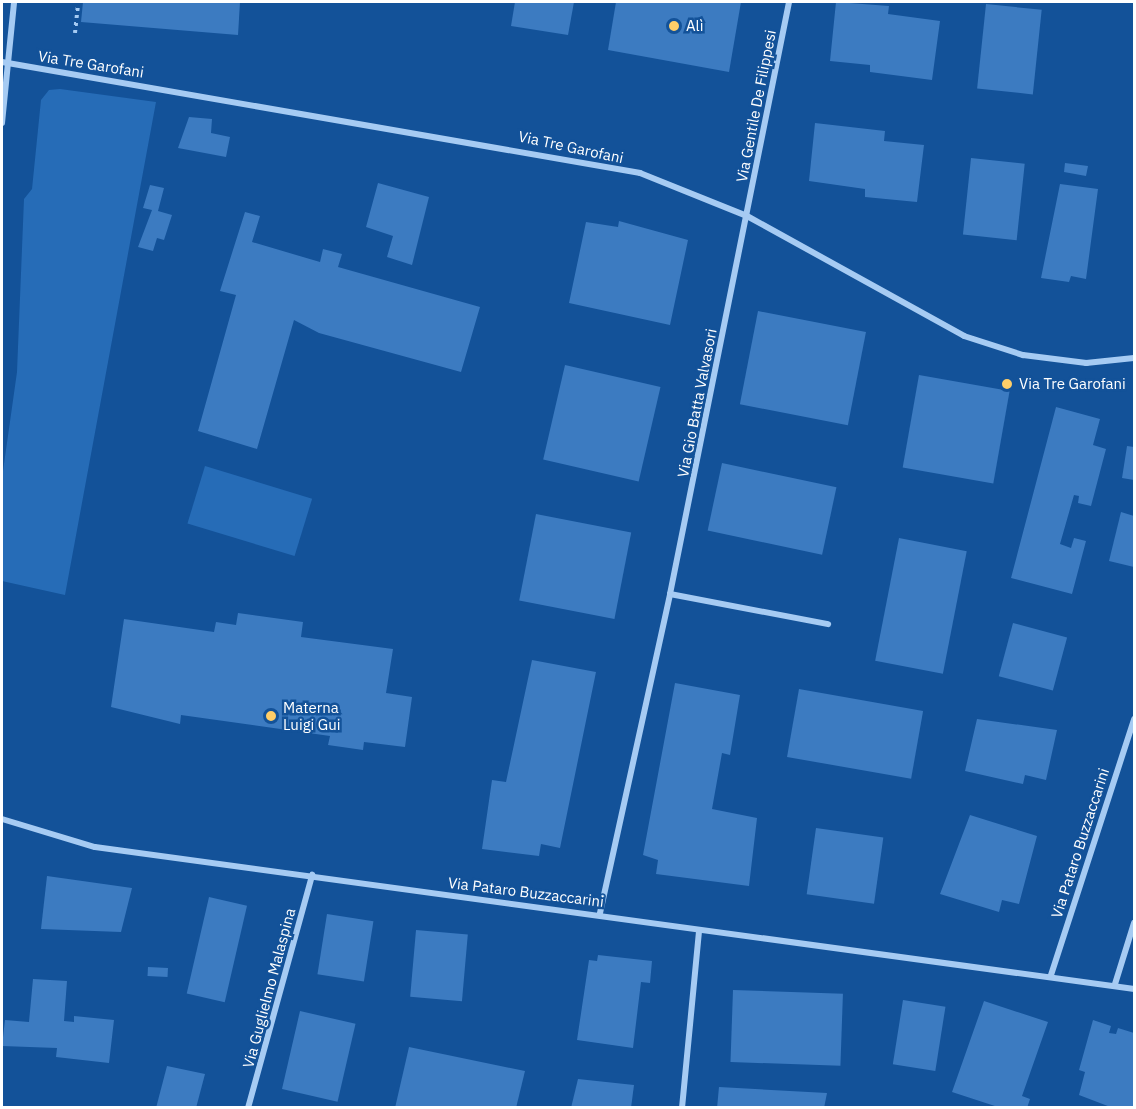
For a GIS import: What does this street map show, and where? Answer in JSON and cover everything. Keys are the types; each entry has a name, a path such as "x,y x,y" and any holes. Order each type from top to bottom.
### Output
{"street":[{"path":"2,123 5,62 14,2"},
{"name":"Via Gentile De Filippesi","path":"747,216 789,2"},
{"name":"Via Tre Garofani","path":"5,62 545,153 640,173 747,216 964,336 1023,355 1086,363 1134,358"},
{"name":"Via Gio Batta Valvasori","path":"600,913 670,594 747,216"},
{"path":"670,594 828,624"},
{"name":"Via Pataro Buzzaccarini","path":"1051,975 1134,720"},
{"name":"Via Pataro Buzzaccarini","path":"2,819 95,847 600,913 699,931 1051,975 1134,989"},
{"name":"Via Guglielmo Malaspina","path":"248,1107 312,875"},
{"path":"1115,984 1134,923"},
{"path":"682,1107 699,931"}],"path":[{"path":"75,33 78,2"}],"shaded area":[{"path":"60,89 156,102 65,595 2,581 2,478 17,372 24,199 32,189 41,100 49,90"},
{"path":"205,466 312,499 295,556 187,523"}],"building":[{"path":"83,2 240,2 238,35 81,22"},
{"path":"515,2 574,2 568,35 511,26"},
{"name":"Alì","path":"616,2 741,2 729,72 608,50"},
{"path":"836,2 889,6 888,14 940,21 932,80 870,72 870,65 830,61"},
{"path":"986,4 1042,10 1033,94 977,89"},
{"path":"189,117 212,119 211,133 230,137 226,157 178,148"},
{"path":"815,123 885,131 884,141 924,145 917,202 865,197 865,189 809,181"},
{"path":"971,158 1025,164 1017,240 963,235"},
{"path":"1065,163 1088,166 1086,176 1064,172"},
{"path":"378,183 429,197 412,265 387,257 393,236 366,227"},
{"path":"1060,184 1098,189 1086,279 1071,276 1069,282 1041,278"},
{"path":"150,185 164,188 158,211 172,215 164,240 157,238 153,251 138,247 152,210 143,208"},
{"path":"245,212 260,216 252,242 320,262 323,249 342,254 338,267 480,307 461,372 319,333 294,320 257,449 198,431 236,295 220,291"},
{"path":"619,221 688,240 670,325 569,303 586,222 618,227"},
{"path":"758,311 866,332 848,425 740,404"},
{"path":"565,365 660,387 639,482 543,460"},
{"path":"919,375 1010,391 993,484 903,468"},
{"path":"1056,407 1100,419 1093,445 1106,449 1091,506 1078,503 1079,496 1074,495 1060,544 1071,548 1074,538 1086,541 1072,594 1011,578"},
{"path":"1127,446 1134,447 1134,480 1122,478"},
{"path":"722,463 836,487 822,555 708,530"},
{"path":"1121,512 1134,516 1134,567 1109,561"},
{"path":"536,514 631,533 614,619 519,600"},
{"path":"899,538 967,551 943,674 875,661"},
{"path":"238,613 303,622 301,637 393,649 386,693 412,697 405,747 364,742 363,750 328,745 330,736 181,715 180,724 111,707 124,619 214,632 216,622 236,625"},
{"path":"1013,623 1067,637 1053,691 999,676"},
{"path":"532,660 596,672 560,848 541,844 539,856 482,849 492,780 506,782"},
{"path":"675,683 740,695 730,755 722,753 712,809 757,818 749,886 656,874 658,860 643,855"},
{"path":"799,689 923,711 911,779 787,757"},
{"path":"977,719 1057,730 1046,780 1025,775 1023,784 965,771"},
{"path":"970,815 1037,836 1019,904 1002,900 999,912 940,894"},
{"path":"816,828 883,837 874,904 807,894"},
{"path":"47,876 132,888 121,932 41,929"},
{"path":"209,897 247,906 225,1002 187,993"},
{"path":"327,914 373,921 364,982 317,974"},
{"path":"416,930 468,935 462,1001 410,997"},
{"path":"598,955 652,961 650,983 641,982 633,1048 577,1040 589,960 597,961"},
{"path":"148,967 168,968 168,977 148,976"},
{"path":"33,979 67,981 64,1021 74,1022 74,1016 114,1020 109,1063 56,1057 57,1048 2,1046 5,1020 29,1022"},
{"path":"733,990 843,994 840,1066 730,1062"},
{"path":"903,1000 945,1007 935,1071 893,1064"},
{"path":"984,1001 1048,1022 1022,1096 1030,1099 1027,1108 1001,1108 952,1092"},
{"path":"300,1011 356,1024 338,1102 282,1089"},
{"path":"1093,1020 1111,1026 1109,1033 1116,1034 1118,1028 1134,1033 1134,1108 1113,1108 1079,1095 1085,1072 1079,1070"},
{"path":"409,1047 525,1071 516,1108 395,1108"},
{"path":"167,1066 205,1074 196,1108 156,1108"},
{"path":"578,1079 634,1085 631,1108 571,1108"},
{"path":"719,1087 827,1093 824,1108 717,1108"}],"place":[{"name":"Alì","path":"674,26"},
{"name":"Via Tre Garofani","path":"1007,384"},
{"name":"Materna Luigi Gui","path":"271,716"}]}
